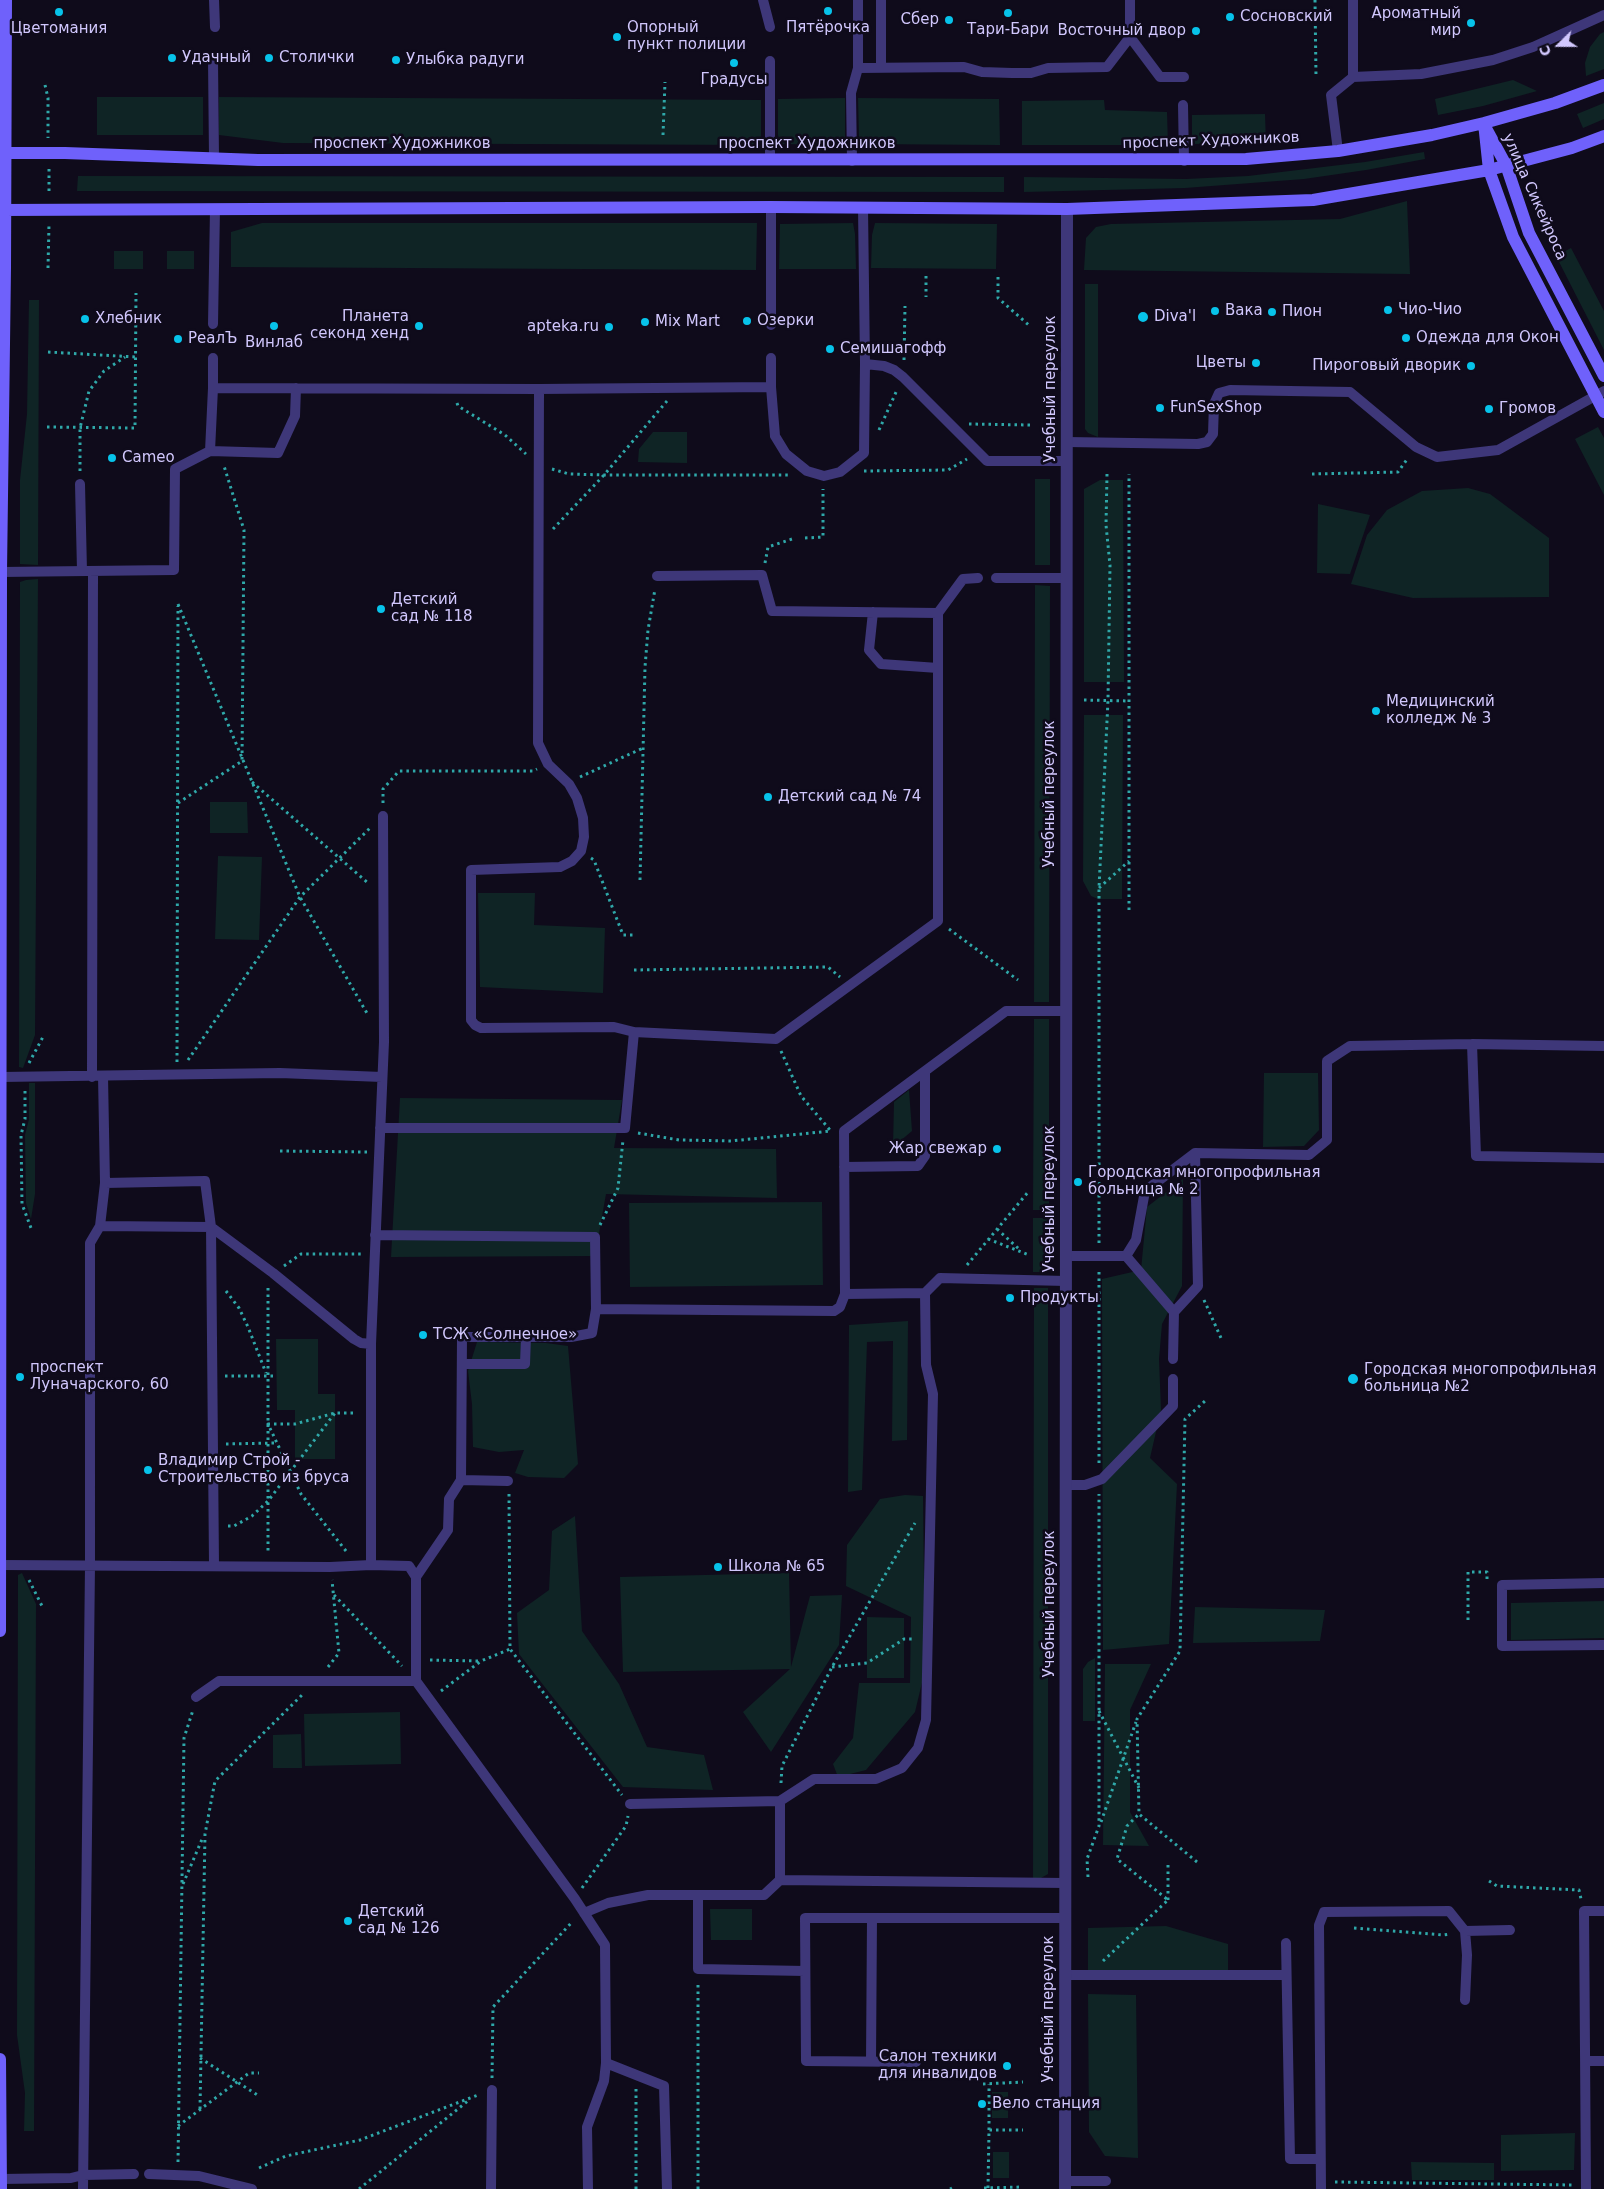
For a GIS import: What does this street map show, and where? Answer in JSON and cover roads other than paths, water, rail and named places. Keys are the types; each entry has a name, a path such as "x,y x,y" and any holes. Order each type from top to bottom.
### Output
{"street":[{"path":"0,1631 1,572 3,153 6,0"},
{"name":"проспект Художников","path":"3,153 258,160 1184,161 1246,159 1338,151 1432,134 1484,123 1555,103 1604,85"},
{"name":"улица Сикейроса","path":"1484,123 1506,166 1529,233 1604,376"},
{"name":"улица Сикейроса","path":"1484,123 1489,170 1513,237 1600,393 1604,412"},
{"path":"3,210 771,206 1067,210 1313,200 1489,170 1572,148 1604,136"},
{"name":"Учебный переулок","path":"1065,2185 1067,210"},
{"path":"0,2059 1,2184"}],"lane":[{"path":"214,0 215,27"},
{"path":"763,0 770,27"},
{"path":"852,161 851,93 858,68 858,0"},
{"path":"881,68 882,0"},
{"path":"858,68 964,67 982,72 1012,73 1031,72 1048,68 1107,68 1130,37 1130,0"},
{"path":"1353,0 1353,78"},
{"path":"1338,151 1331,95 1353,78 1421,74 1493,60 1533,47 1604,15"},
{"path":"1130,37 1160,77 1184,77"},
{"path":"213,60 214,158"},
{"path":"770,61 770,160"},
{"path":"1183,105 1184,161"},
{"path":"771,206 771,325"},
{"path":"771,358 774,436 786,454 807,472 824,476 840,472 864,452 865,364 862,207"},
{"path":"213,324 215,209"},
{"path":"213,358 215,451"},
{"path":"865,364 894,370 987,462 1067,461"},
{"path":"213,388 539,389 771,387"},
{"path":"1,572 174,570 175,469 215,451 278,453 295,416 296,388"},
{"path":"539,389 538,742 548,764 568,784 577,798 584,837 581,851 572,861 560,868 472,870 471,1020 475,1026 481,1028 614,1027 634,1032 776,1039 938,921 938,613 963,579 978,578"},
{"path":"1067,442 1198,444 1207,442 1213,434 1214,404 1220,393 1230,390 1350,392 1416,447 1437,456 1498,450 1600,393"},
{"path":"80,484 82,572"},
{"path":"92,1076 93,571"},
{"path":"657,576 762,575 772,611 938,613"},
{"path":"996,578 1067,578"},
{"path":"873,612 869,650 881,664 938,668"},
{"path":"371,1565 371,1344 382,1077 383,816"},
{"path":"596,1309 834,1312 840,1307 844,1294 844,1131 1006,1011 1066,1011"},
{"path":"380,1128 625,1128 634,1032"},
{"path":"1126,1256 1136,1240 1145,1191 1195,1153 1309,1155 1327,1140 1326,1061 1350,1046 1472,1044 1604,1046"},
{"path":"1472,1044 1476,1156 1604,1158"},
{"path":"844,1166 918,1166 925,1156 925,1072"},
{"path":"1,1077 280,1073 382,1077"},
{"path":"83,2189 90,1566 90,1243 100,1226 105,1183 103,1076"},
{"path":"1174,1312 1198,1286 1195,1153"},
{"path":"105,1183 205,1181 211,1228 214,1565"},
{"path":"100,1226 211,1228 273,1273 354,1339 362,1343 371,1344"},
{"path":"375,1236 595,1237 596,1309 592,1333 571,1336 462,1337 461,1480 449,1499 448,1530 416,1576 416,1681 575,1899 605,1945 606,2063 604,2081 587,2127 588,2189"},
{"path":"1066,1256 1126,1256 1174,1312 1174,1359"},
{"path":"844,1294 925,1293 940,1278 1066,1281"},
{"path":"630,1804 780,1801 814,1779 876,1779 902,1768 918,1748 926,1720 933,1394 926,1365 925,1293"},
{"path":"463,1364 525,1364 526,1337"},
{"path":"1066,1485 1085,1485 1099,1481 1173,1406 1173,1379"},
{"path":"461,1480 508,1481"},
{"path":"0,1565 409,1566 416,1576"},
{"path":"1604,1583 1502,1585 1502,1646 1604,1645"},
{"path":"196,1697 219,1681 416,1681"},
{"path":"584,1913 608,1903 648,1896 764,1896 780,1880 780,1801"},
{"path":"780,1880 1066,1883"},
{"path":"698,1896 698,1969 805,1971"},
{"path":"1321,2185 1319,1925 1324,1912 1449,1911 1465,1931 1467,1956 1465,2000"},
{"path":"1586,2187 1584,1911 1604,1911"},
{"path":"916,2062 806,2061 805,1918 1066,1918"},
{"path":"871,2061 872,1918"},
{"path":"1465,1931 1510,1930"},
{"path":"1286,1943 1290,2159 1320,2159"},
{"path":"1065,1975 1286,1975"},
{"path":"1586,2061 1604,2061"},
{"path":"606,2063 664,2086 668,2189"},
{"path":"491,2189 492,2090"},
{"path":"1,2184 71,2178 83,2175 134,2174"},
{"path":"149,2174 199,2176 252,2189"},
{"path":"1065,2185 1106,2181"}],"place":[{"name":"Пятёрочка","path":"828,11"},
{"name":"Цветомания","path":"59,12"},
{"name":"Тари-Бари","path":"1008,13"},
{"name":"Сосновский","path":"1230,17"},
{"name":"Сбер","path":"949,20"},
{"name":"Ароматный мир","path":"1471,23"},
{"name":"Восточный двор","path":"1196,31"},
{"name":"Опорный пункт полиции","path":"617,37"},
{"name":"Удачный","path":"172,58"},
{"name":"Столички","path":"269,58"},
{"name":"Улыбка радуги","path":"396,60"},
{"name":"Градусы","path":"734,63"},
{"name":"Чио-Чио","path":"1388,310"},
{"name":"Вака","path":"1215,311"},
{"name":"Пион","path":"1272,312"},
{"name":"Diva'l","path":"1143,317"},
{"name":"Хлебник","path":"85,319"},
{"name":"Озерки","path":"747,321"},
{"name":"Mix Mart","path":"645,322"},
{"name":"Винлаб","path":"274,326"},
{"name":"Планета секонд хенд","path":"419,326"},
{"name":"apteka.ru","path":"609,327"},
{"name":"Одежда для Окон","path":"1406,338"},
{"name":"РеалЪ","path":"178,339"},
{"name":"Семишагофф","path":"830,349"},
{"name":"Цветы","path":"1256,363"},
{"name":"Пироговый дворик","path":"1471,366"},
{"name":"FunSexShop","path":"1160,408"},
{"name":"Громов","path":"1489,409"},
{"name":"Cameo","path":"112,458"},
{"name":"Детский сад № 118","path":"381,609"},
{"name":"Медицинский колледж № 3","path":"1376,711"},
{"name":"Детский сад № 74","path":"768,797"},
{"name":"Жар свежар","path":"997,1149"},
{"name":"Городская многопрофильная больница № 2","path":"1078,1182"},
{"name":"Продукты","path":"1010,1298"},
{"name":"ТСЖ «Солнечное»","path":"423,1335"},
{"name":"проспект Луначарского, 60","path":"20,1377"},
{"name":"Городская многопрофильная больница №2","path":"1353,1379"},
{"name":"Владимир Строй - Строительство из бруса","path":"148,1470"},
{"name":"Школа № 65","path":"718,1567"},
{"name":"Детский сад № 126","path":"348,1921"},
{"name":"Салон техники для инвалидов","path":"1007,2066"},
{"name":"Вело станция","path":"982,2104"}]}
